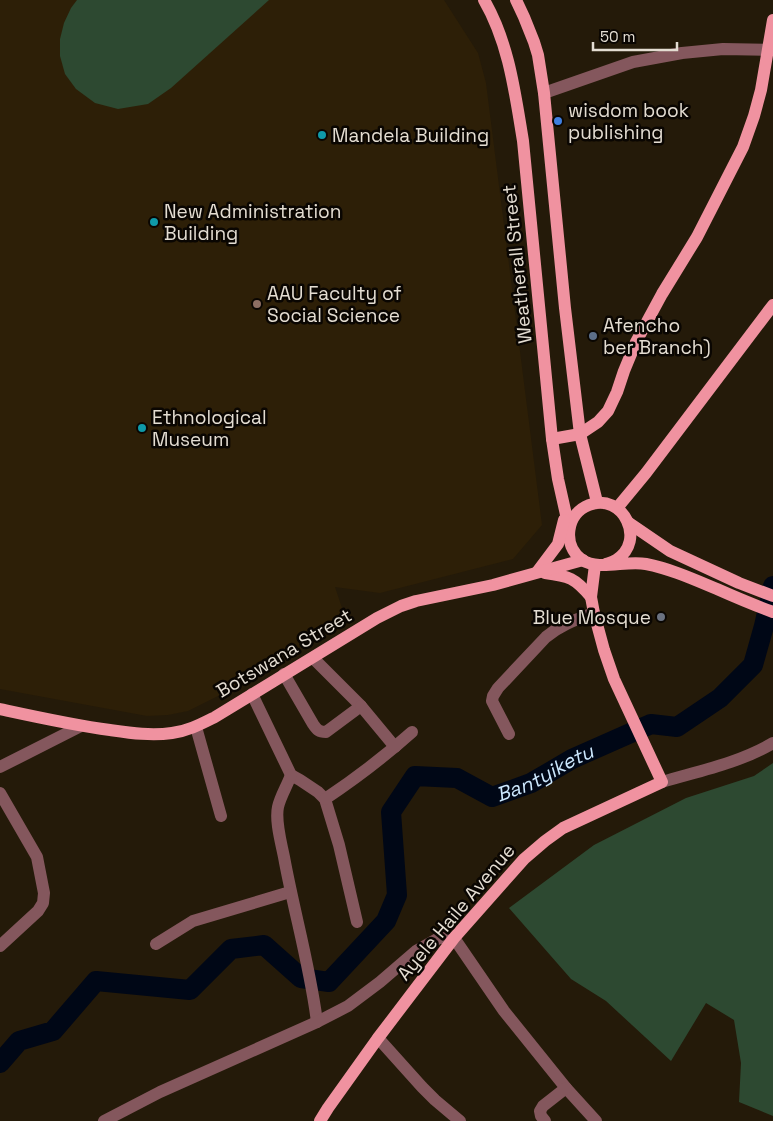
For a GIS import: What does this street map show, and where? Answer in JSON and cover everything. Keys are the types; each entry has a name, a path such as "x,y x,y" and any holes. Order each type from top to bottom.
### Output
{"main road":[{"name":"Weatherall Street","path":"484,0 489,8 506,53 516,95 523,141 552,439 558,479 569,528"},
{"path":"516,0 538,56 544,93 565,308 580,434 598,502"},
{"path":"552,439 580,434 598,422 608,411 636,342 662,294 697,238 744,147 771,50 773,20"},
{"path":"617,508 646,473 773,305"},
{"path":"594,563 616,561 624,554 631,534 629,524 617,508 598,502 579,510 573,518 569,528 569,537 571,546 576,554 594,563 640,563 677,572 773,612"},
{"path":"566,513 558,544 537,572 560,575 571,579 581,585 592,597"},
{"path":"629,524 670,551 739,583 773,596"},
{"path":"594,563 592,597 594,613 604,650 614,680 662,782"},
{"name":"Botswana Street","path":"0,709 81,726 154,735 174,733 196,727 377,618 401,606 537,572 594,563"},
{"name":"Ayele Haile Avenue","path":"320,1121 378,1038 454,938 518,865 544,841 563,828 662,782"}],"street":[{"path":"544,93 632,62 682,53 723,49 771,50"},
{"path":"509,734 492,701 498,688 554,630 564,624 594,613"},
{"path":"313,658 361,706 394,747"},
{"path":"284,674 316,729 321,732 326,732 361,706"},
{"path":"252,694 291,775 318,792 325,799 357,922"},
{"path":"0,767 81,726"},
{"path":"196,727 221,816"},
{"path":"325,799 354,779 412,732"},
{"path":"662,782 721,765 773,744"},
{"path":"291,775 278,808 278,826 290,892 307,962 316,1022"},
{"path":"0,793 37,856 44,893 43,903 38,911 0,946"},
{"path":"156,944 193,921 290,892"},
{"path":"104,1121 160,1092 348,1006 416,951 439,938 454,938 504,1011 566,1088 596,1121"},
{"path":"378,1038 428,1094 460,1121"},
{"path":"546,1121 540,1112 543,1106 566,1088"}],"shaded area":[{"name":"AAU Faculty of Social Science","path":"0,0 444,0 478,53 486,83 542,525 513,559 380,593 335,587 346,620 315,636 244,683 188,711 168,715 147,716 0,689"}],"green space":[{"path":"77,0 269,0 171,88 148,104 118,109 95,103 76,89 65,74 60,56 60,39 64,23"},
{"path":"773,763 773,1116 739,1102 741,1063 734,1020 706,1003 671,1061 606,1001 571,979 509,908 594,845 686,798 754,776"}],"waterway":[{"name":"Bantyiketu","path":"0,1063 19,1041 53,1031 96,981 190,990 231,949 264,945 301,978 329,982 386,921 397,895 391,812 415,776 457,778 492,797 531,783 572,759 651,724 677,727 720,698 753,665 773,586"}],"place":[{"name":"wisdom book publishing","path":"558,121"},
{"name":"Mandela Building","path":"322,135"},
{"name":"New Administration Building","path":"154,222"},
{"name":"AAU Faculty of Social Science","path":"257,304"},
{"name":"Afencho ber Branch)","path":"593,336"},
{"name":"Ethnological Museum","path":"142,428"},
{"name":"Blue Mosque","path":"661,617"}]}
